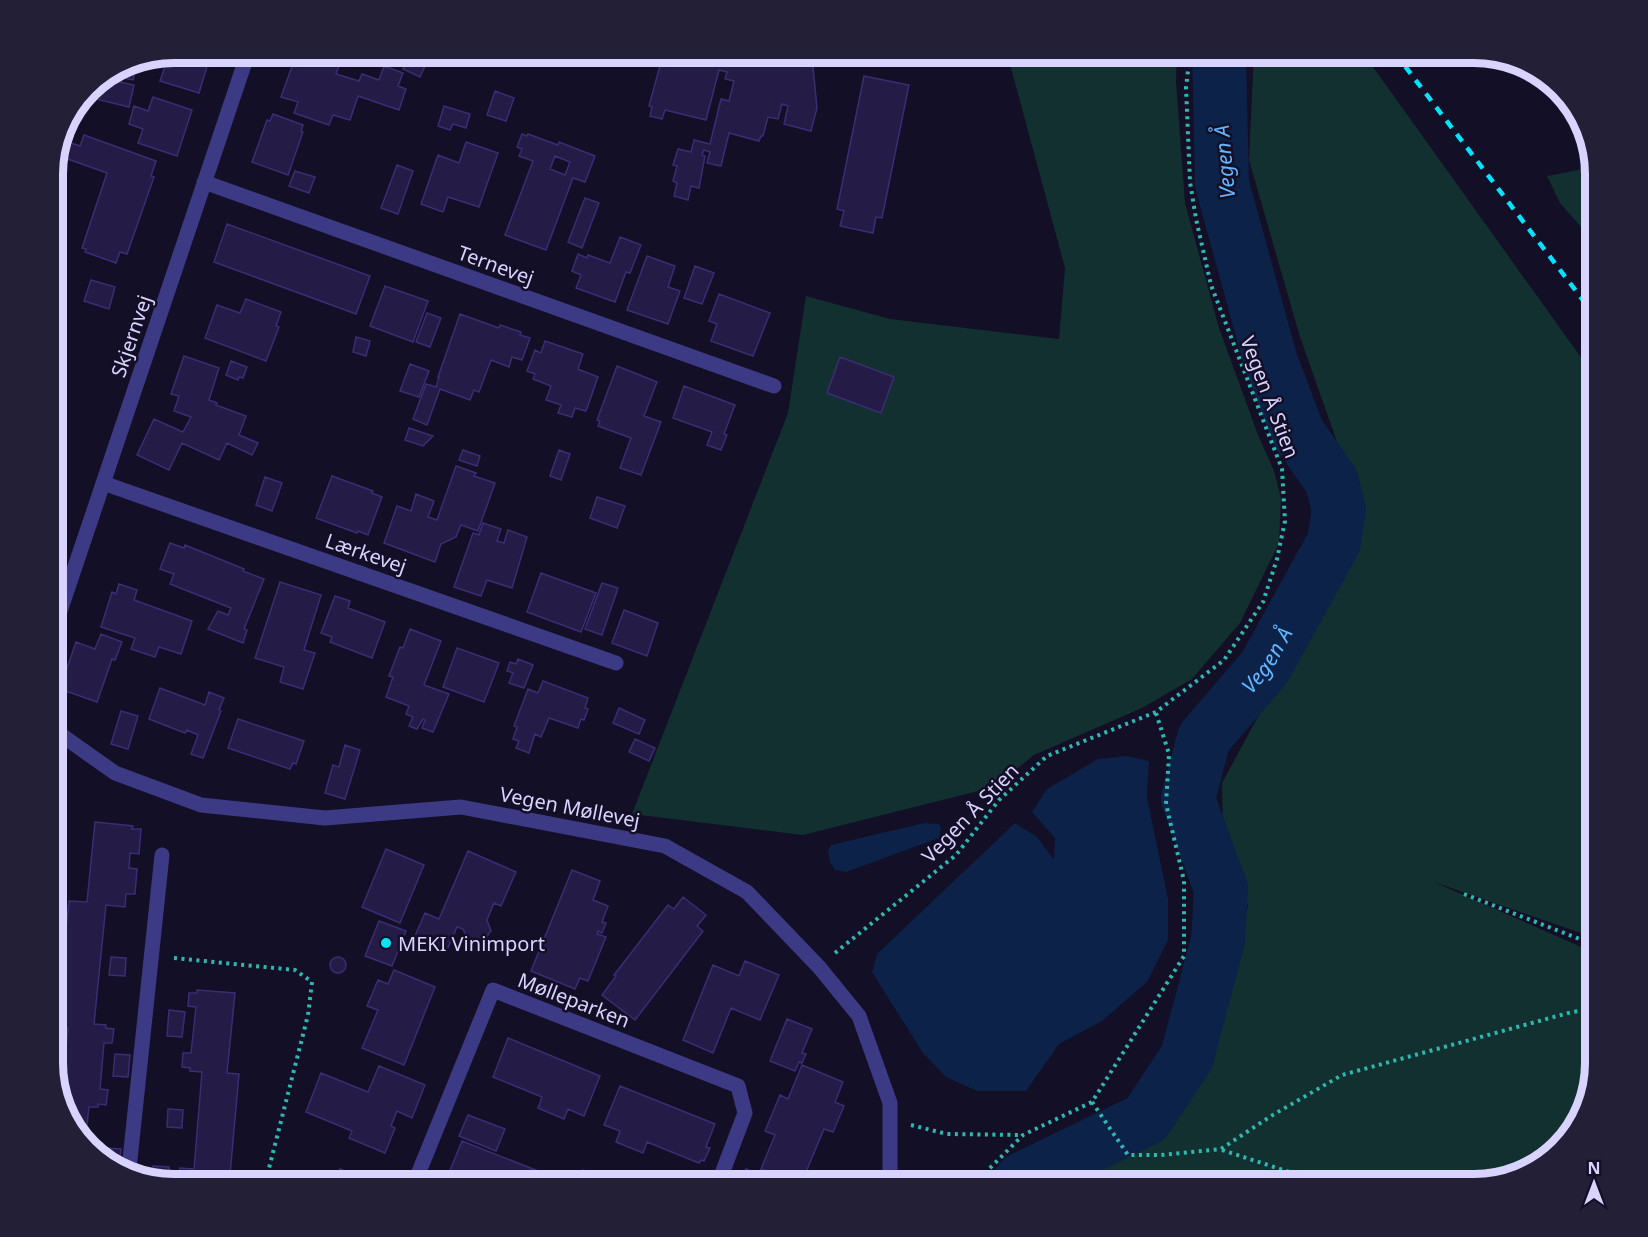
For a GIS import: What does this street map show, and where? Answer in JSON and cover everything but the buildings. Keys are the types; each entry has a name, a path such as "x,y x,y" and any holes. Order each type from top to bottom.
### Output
{"street":[{"name":"Skjernvej","path":"63,602 244,63"},
{"name":"Ternevej","path":"204,183 774,386"},
{"name":"Lærkevej","path":"103,483 616,663"},
{"name":"Vegen Møllevej","path":"63,736 115,773 201,804 325,818 461,807 665,846 747,892 819,967 859,1016 890,1103 890,1174"},
{"path":"129,1165 162,855"},
{"name":"Mølleparken","path":"418,1174 493,990 738,1086 746,1113 722,1174"}],"path":[{"name":"Vegen Å Stien","path":"819,967 956,855 999,800 1047,756 1156,712 1224,660 1263,602 1277,559 1285,521 1282,469 1211,285 1190,183 1186,88 1189,63"},
{"path":"985,1174 1023,1135 1092,1102 1184,956 1184,881 1166,804 1169,754 1156,712"},
{"path":"1464,894 1585,941"},
{"path":"152,956 295,970 312,982 308,1015 268,1174"},
{"path":"1221,1149 1271,1116 1342,1075 1585,1010"},
{"path":"1092,1102 1128,1155 1161,1155 1221,1149 1294,1174"},
{"path":"890,1119 947,1134 1023,1135"}],"green space":[{"path":"1010,63 1177,63 1185,203 1219,328 1258,435 1274,471 1281,498 1279,543 1240,623 1192,679 1142,708 1034,755 994,787 803,835 632,814 788,413 806,296 890,319 1059,339 1065,268"},
{"path":"1254,63 1370,63 1585,363 1585,935 1434,882 1585,949 1585,1070 1577,1105 1562,1131 1542,1151 1523,1163 1496,1172 1481,1174 1075,1174 1154,1139 1181,1114 1248,906 1223,829 1222,783 1353,541 1358,517 1348,473 1300,337 1249,160"},
{"path":"1585,169 1585,232 1560,203 1547,176"}],"water":[{"path":"1126,756 1149,761 1147,797 1168,899 1168,940 1147,982 1102,1021 1059,1044 1026,1091 977,1091 946,1077 923,1053 872,972 877,954 1015,823 1037,837 1054,860 1055,838 1032,812 1047,789 1098,759"},
{"path":"924,823 939,824 941,828 939,838 846,872 835,870 830,862 828,851 831,845"}],"waterway":[{"name":"Vegen Å","path":"1032,1174 1146,1119 1187,1057 1218,940 1221,889 1188,799 1204,738 1265,667 1334,542 1339,509 1331,480 1298,433 1271,362 1222,184 1219,63"}],"railway":[{"path":"1403,63 1585,303"}],"place":[{"name":"MEKI Vinimport","path":"386,943"}]}
